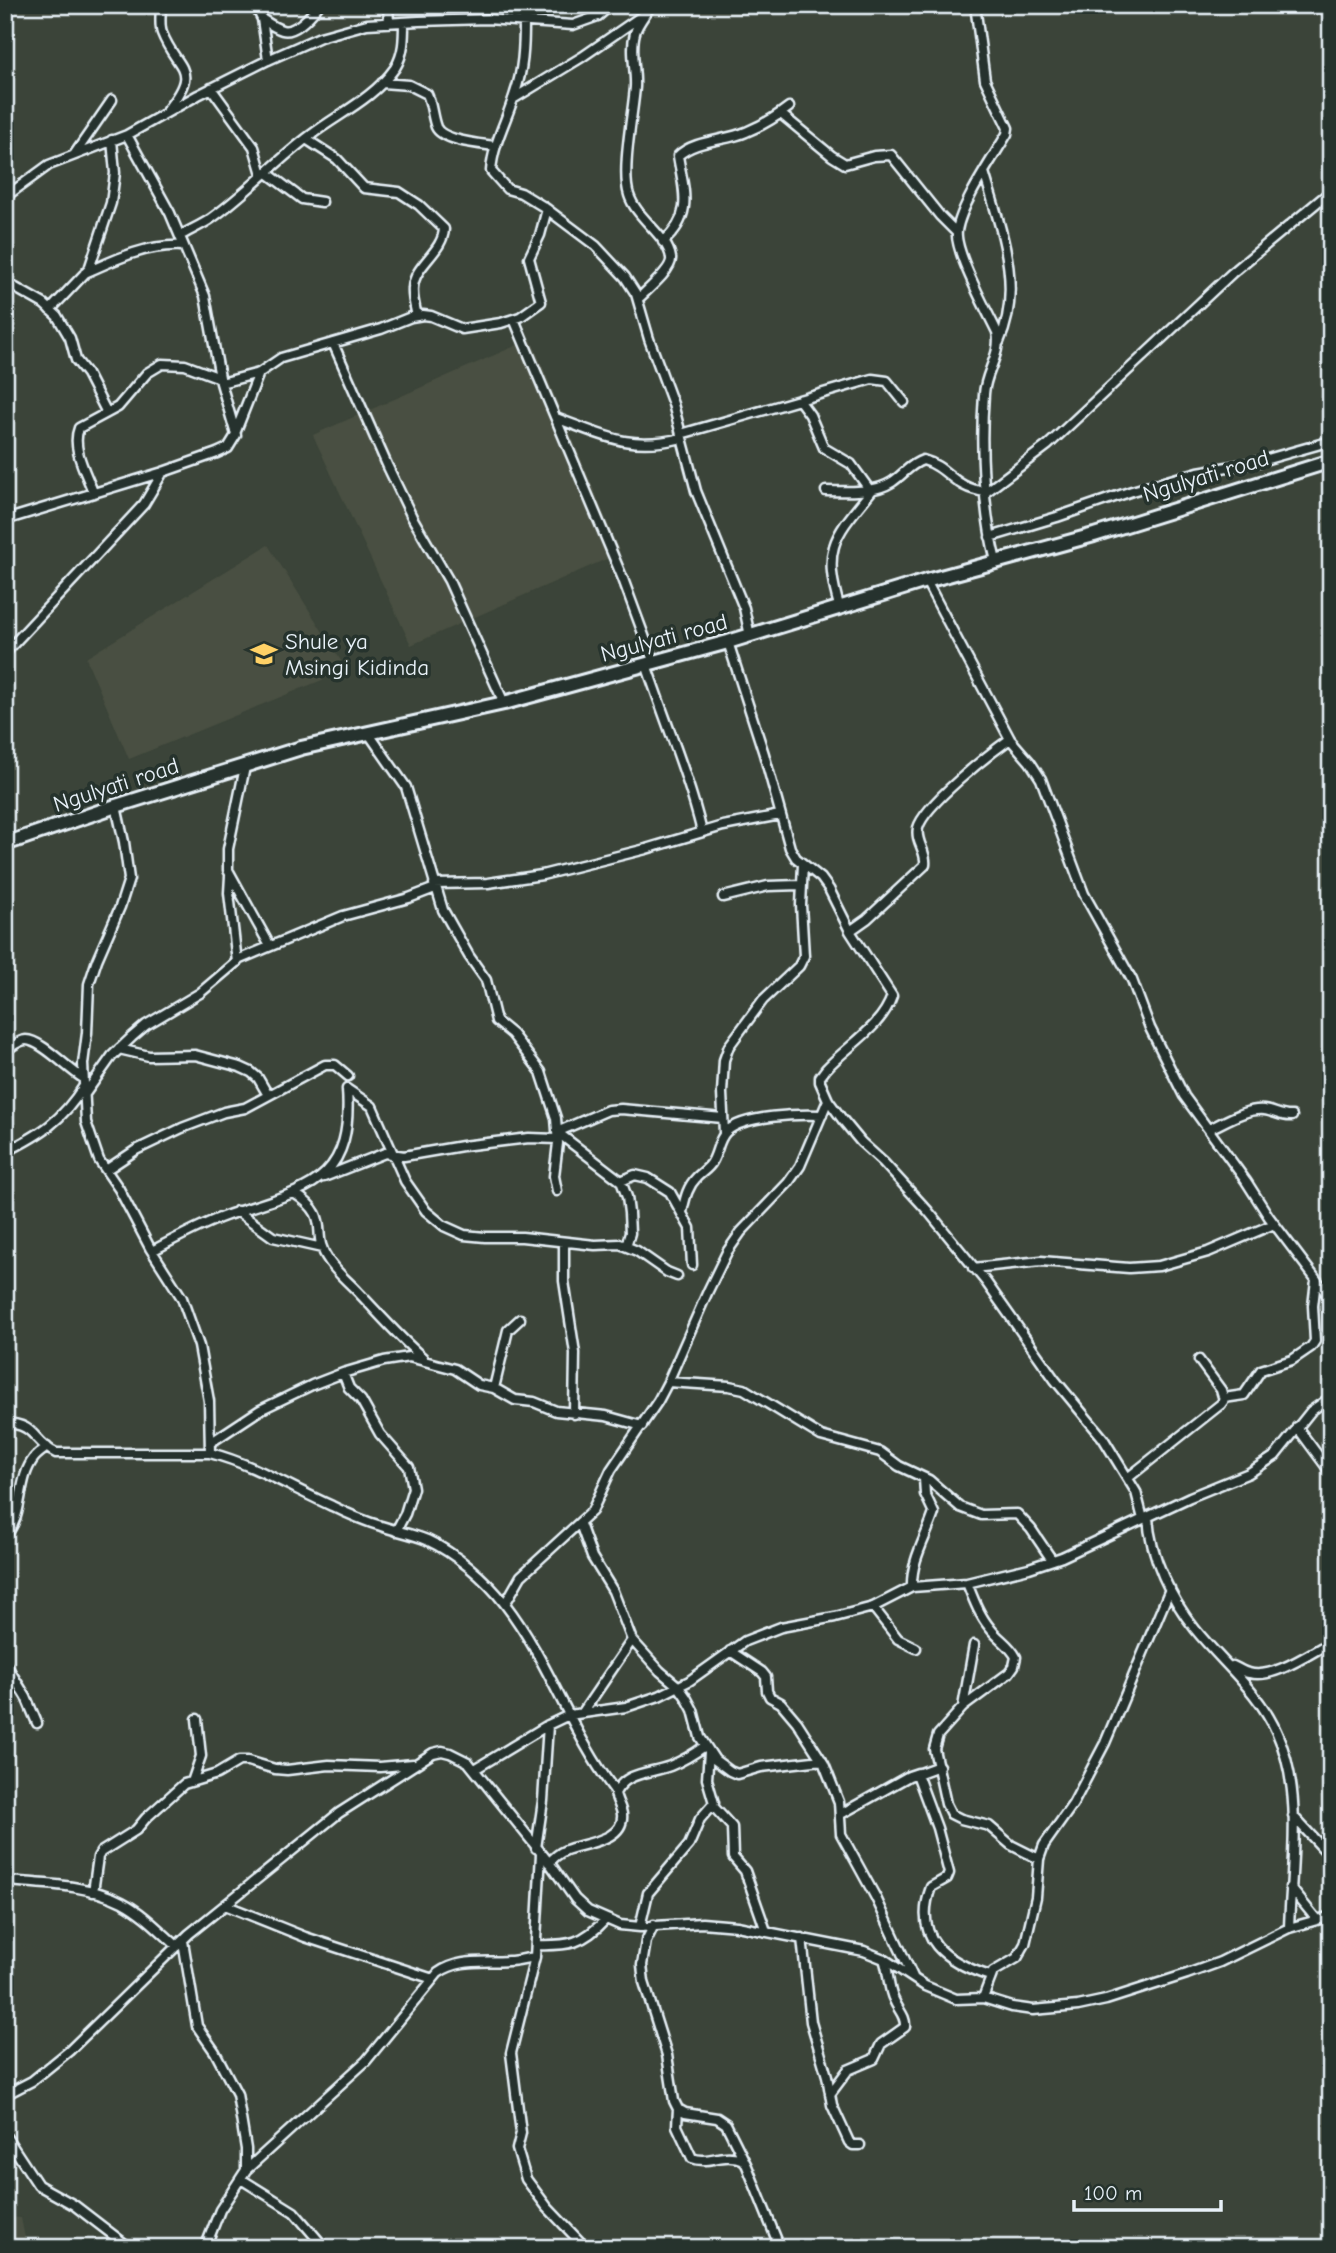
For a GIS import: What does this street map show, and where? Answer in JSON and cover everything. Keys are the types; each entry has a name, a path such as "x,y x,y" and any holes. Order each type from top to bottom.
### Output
{"main road":[{"name":"Ngulyati road","path":"5,844 301,748 504,703 650,664 926,581 1094,535 1331,461"}],"street":[{"path":"161,5 161,31 179,60 185,78 183,88 163,115"},
{"path":"255,5 262,19 268,60"},
{"path":"262,19 288,31 319,5"},
{"path":"388,5 389,23"},
{"path":"5,197 49,165 127,135 211,88 335,32 366,24 487,19 573,25 598,16 611,5"},
{"path":"956,232 962,215 1008,128 985,80 975,5"},
{"path":"513,99 582,57 649,9"},
{"path":"638,299 671,264 663,242 636,210 627,182 635,86 635,33 649,9"},
{"path":"180,236 213,217 306,139 359,104 382,83 396,66 404,46 404,22"},
{"path":"524,23 524,54 513,99 495,146 491,172 507,189 521,193 547,209 596,246 625,277 638,299 682,436 696,491 744,608 750,636"},
{"path":"382,83 409,85 427,94 436,127 444,135 495,146"},
{"path":"211,88 254,147 264,173 302,199 322,202"},
{"path":"74,155 112,100"},
{"path":"663,242 677,228 683,217 685,200 678,156 691,148 745,133 789,107"},
{"path":"780,114 845,164 874,156 891,155 956,232 970,275 997,331 999,342"},
{"path":"127,135 170,213 205,296 220,380 236,431"},
{"path":"306,139 337,159 364,188 399,192 419,205 444,229 444,237 415,278 413,287 417,316"},
{"path":"50,310 89,268 111,203 115,173 112,140"},
{"path":"985,172 1007,255 1010,279 1010,308 984,390 986,492 990,537 996,561"},
{"path":"826,491 871,489 892,482 912,465 923,460 935,465 963,487 986,492 1048,445 1232,272 1331,191"},
{"path":"93,492 78,451 76,436 79,428 118,407 147,373 162,364 185,365 220,380 259,373 281,358 417,316 431,316 462,330 514,319 530,312 541,303 529,258 547,209"},
{"path":"85,273 142,250 165,245 184,246"},
{"path":"5,282 57,316 70,338 76,360 87,374 107,413"},
{"path":"514,319 623,579 650,664 662,714 689,781 702,832"},
{"path":"333,342 388,467 412,517 449,581 504,703"},
{"path":"5,520 163,472 228,448 234,441 259,373"},
{"path":"556,418 616,441 635,444 682,436 872,379 883,379 904,402"},
{"path":"799,400 810,415 824,448 852,464 871,489"},
{"path":"990,537 1198,472 1257,462 1331,441"},
{"path":"5,653 144,504 163,472"},
{"path":"839,609 830,557 837,534 871,489"},
{"path":"926,581 1010,739 1041,779 1084,894 1132,980 1150,1028 1184,1096 1274,1224 1331,1299"},
{"path":"728,642 764,754 790,848 825,884 850,931 892,996 884,1012 831,1062 820,1077 820,1082 828,1100 861,1142 907,1187 986,1282 1055,1380 1103,1438 1129,1476 1170,1589 1194,1628 1228,1663 1262,1706 1278,1733 1286,1759 1293,1816 1289,1928"},
{"path":"369,734 406,787 443,910 457,937 486,980 496,1021 512,1034 541,1072 553,1105 557,1135 554,1176 556,1191"},
{"path":"850,931 876,911 925,865 925,853 917,835 920,823 931,809 959,780 1010,739"},
{"path":"237,962 229,893 228,849 244,766"},
{"path":"116,806 129,879 89,984 84,1087 86,1122 94,1150 182,1298 199,1346 209,1401 210,1453"},
{"path":"5,1152 47,1129 73,1104 84,1087 119,1049 146,1025 200,993 237,962 270,946 343,916 409,898 435,886 488,883 542,874 646,849 723,826 780,815"},
{"path":"682,1212 688,1188 711,1164 724,1133 722,1093 724,1060 729,1046 763,1000 799,966 804,956 800,885 803,864"},
{"path":"230,876 270,946"},
{"path":"723,897 768,886 800,885"},
{"path":"5,1051 18,1042 28,1040 41,1046 84,1087"},
{"path":"119,1049 149,1056 195,1055 240,1067 258,1078 268,1095"},
{"path":"106,1170 136,1150 224,1112 246,1108 325,1065 335,1065 348,1076"},
{"path":"321,1178 335,1161 345,1142 347,1088 372,1106 415,1196 444,1226 464,1235 522,1237 595,1245 613,1242 626,1246 677,1276"},
{"path":"505,1604 521,1576 592,1511 611,1470 668,1382 727,1252 741,1232 788,1183 800,1166 828,1100"},
{"path":"152,1251 193,1229 237,1211 294,1193 321,1178 384,1153 404,1156 439,1148 557,1135 608,1110 723,1118"},
{"path":"1209,1129 1257,1110 1292,1116"},
{"path":"724,1133 743,1123 760,1119 822,1115"},
{"path":"557,1135 621,1181 629,1213 630,1233 626,1246"},
{"path":"621,1181 635,1175 648,1178 670,1192 690,1228 692,1265"},
{"path":"294,1193 307,1201 318,1217 322,1248 339,1274 393,1332 425,1360"},
{"path":"237,1211 273,1237 322,1248"},
{"path":"974,1268 1041,1261 1129,1268 1159,1266 1208,1252 1274,1224"},
{"path":"564,1242 564,1282 575,1353 573,1413"},
{"path":"1224,1398 1244,1395 1261,1370 1292,1360 1311,1347 1315,1341 1313,1306 1316,1280"},
{"path":"494,1388 508,1330 520,1319"},
{"path":"210,1443 260,1410 343,1373 410,1357 455,1369 480,1385 494,1388 515,1400 534,1402 573,1413 606,1416 642,1426"},
{"path":"1129,1476 1221,1404 1224,1398 1221,1390 1199,1360"},
{"path":"343,1373 349,1388 361,1400 380,1434 409,1467 413,1488 405,1514 396,1531"},
{"path":"668,1382 744,1389 821,1436 880,1452 899,1466 924,1478 960,1507 981,1516 1017,1514 1031,1528 1052,1560"},
{"path":"475,1769 569,1715 626,1707 659,1696 679,1686 745,1640 781,1627 835,1617 873,1606 912,1587 967,1583 1052,1560 1190,1497 1250,1473 1275,1456 1311,1411 1331,1397"},
{"path":"5,1423 27,1426 56,1453 210,1453 252,1468 351,1515 428,1541 457,1559 490,1587 505,1604 592,1759 615,1791 622,1812 615,1832 563,1851 549,1863"},
{"path":"1297,1427 1331,1473"},
{"path":"5,1536 12,1529 16,1518 28,1469 34,1458 47,1447"},
{"path":"912,1587 915,1558 934,1513 925,1494 924,1478"},
{"path":"580,1524 592,1557 612,1591 632,1640 660,1671 679,1686 693,1710 707,1749 707,1772 714,1798 712,1805 700,1819 689,1845 648,1893 640,1927"},
{"path":"967,1583 990,1629 1016,1657 1009,1673 963,1707 938,1735 934,1749 946,1804 951,1814 972,1823 989,1826 1011,1845 1039,1858"},
{"path":"983,1998 990,1976 1001,1965 1017,1958 1026,1944 1036,1897 1039,1858 1044,1845 1073,1804 1105,1743 1170,1589"},
{"path":"873,1606 898,1639 916,1648"},
{"path":"583,1712 632,1640"},
{"path":"1228,1663 1258,1675 1290,1665 1331,1642"},
{"path":"963,1707 974,1645"},
{"path":"730,1651 762,1672 766,1677 770,1697 780,1702 791,1715 822,1760 839,1802 841,1834 876,1898 914,1979"},
{"path":"5,1663 26,1697 37,1723"},
{"path":"193,1779 201,1756 197,1719"},
{"path":"548,1725 535,1957 511,2053 521,2133 517,2150 526,2179 547,2207 586,2248"},
{"path":"615,1791 631,1776 672,1765 707,1749"},
{"path":"707,1749 723,1767 737,1774 761,1767 822,1760"},
{"path":"5,2095 10,2095 32,2081 69,2051 180,1943 339,1814 414,1764 442,1751 458,1756 475,1769 575,1899 588,1911 620,1925 640,1927 719,1924 864,1951 884,1959 925,1986 956,1998 983,1998 1033,2010 1107,2000 1220,1962 1289,1928 1331,1916"},
{"path":"93,1892 101,1852 127,1837 169,1796 193,1779 217,1774 244,1760 287,1770 329,1765 380,1768 414,1764"},
{"path":"841,1814 909,1776 939,1766"},
{"path":"918,1773 937,1828 948,1873 947,1878 931,1887 924,1920 944,1956 990,1976"},
{"path":"712,1805 732,1828 733,1857 745,1871 766,1931"},
{"path":"1293,1816 1331,1857"},
{"path":"5,1881 61,1885 123,1902 180,1943 197,2026 215,2052 237,2094 246,2149 246,2170"},
{"path":"1290,1886 1317,1920"},
{"path":"225,1905 305,1937 433,1979"},
{"path":"536,1945 584,1940 606,1919"},
{"path":"654,1926 646,1941 642,1965 644,1982 662,2036 674,2101 678,2109 677,2126 692,2158 704,2161 729,2155 744,2160"},
{"path":"802,1938 811,2022 832,2105 849,2143 860,2145"},
{"path":"205,2248 220,2210 246,2170 366,2061 433,1979 450,1965 535,1957"},
{"path":"830,2094 848,2070 874,2059 881,2044 905,2027 904,2017 891,1994 890,1977 884,1959"},
{"path":"678,2109 685,2113 724,2121 744,2160 780,2248"},
{"path":"5,2135 38,2185 74,2205 130,2248"},
{"path":"241,2179 294,2212 325,2248"}],"shaded area":[{"path":"531,339 620,553 411,645 313,435"},
{"path":"268,545 343,664 322,680 129,759 86,658"},
{"path":"5,2217 21,2218 27,2248 5,2248"}],"place":[{"name":"Shule ya Msingi Kidinda","path":"264,654"}]}
